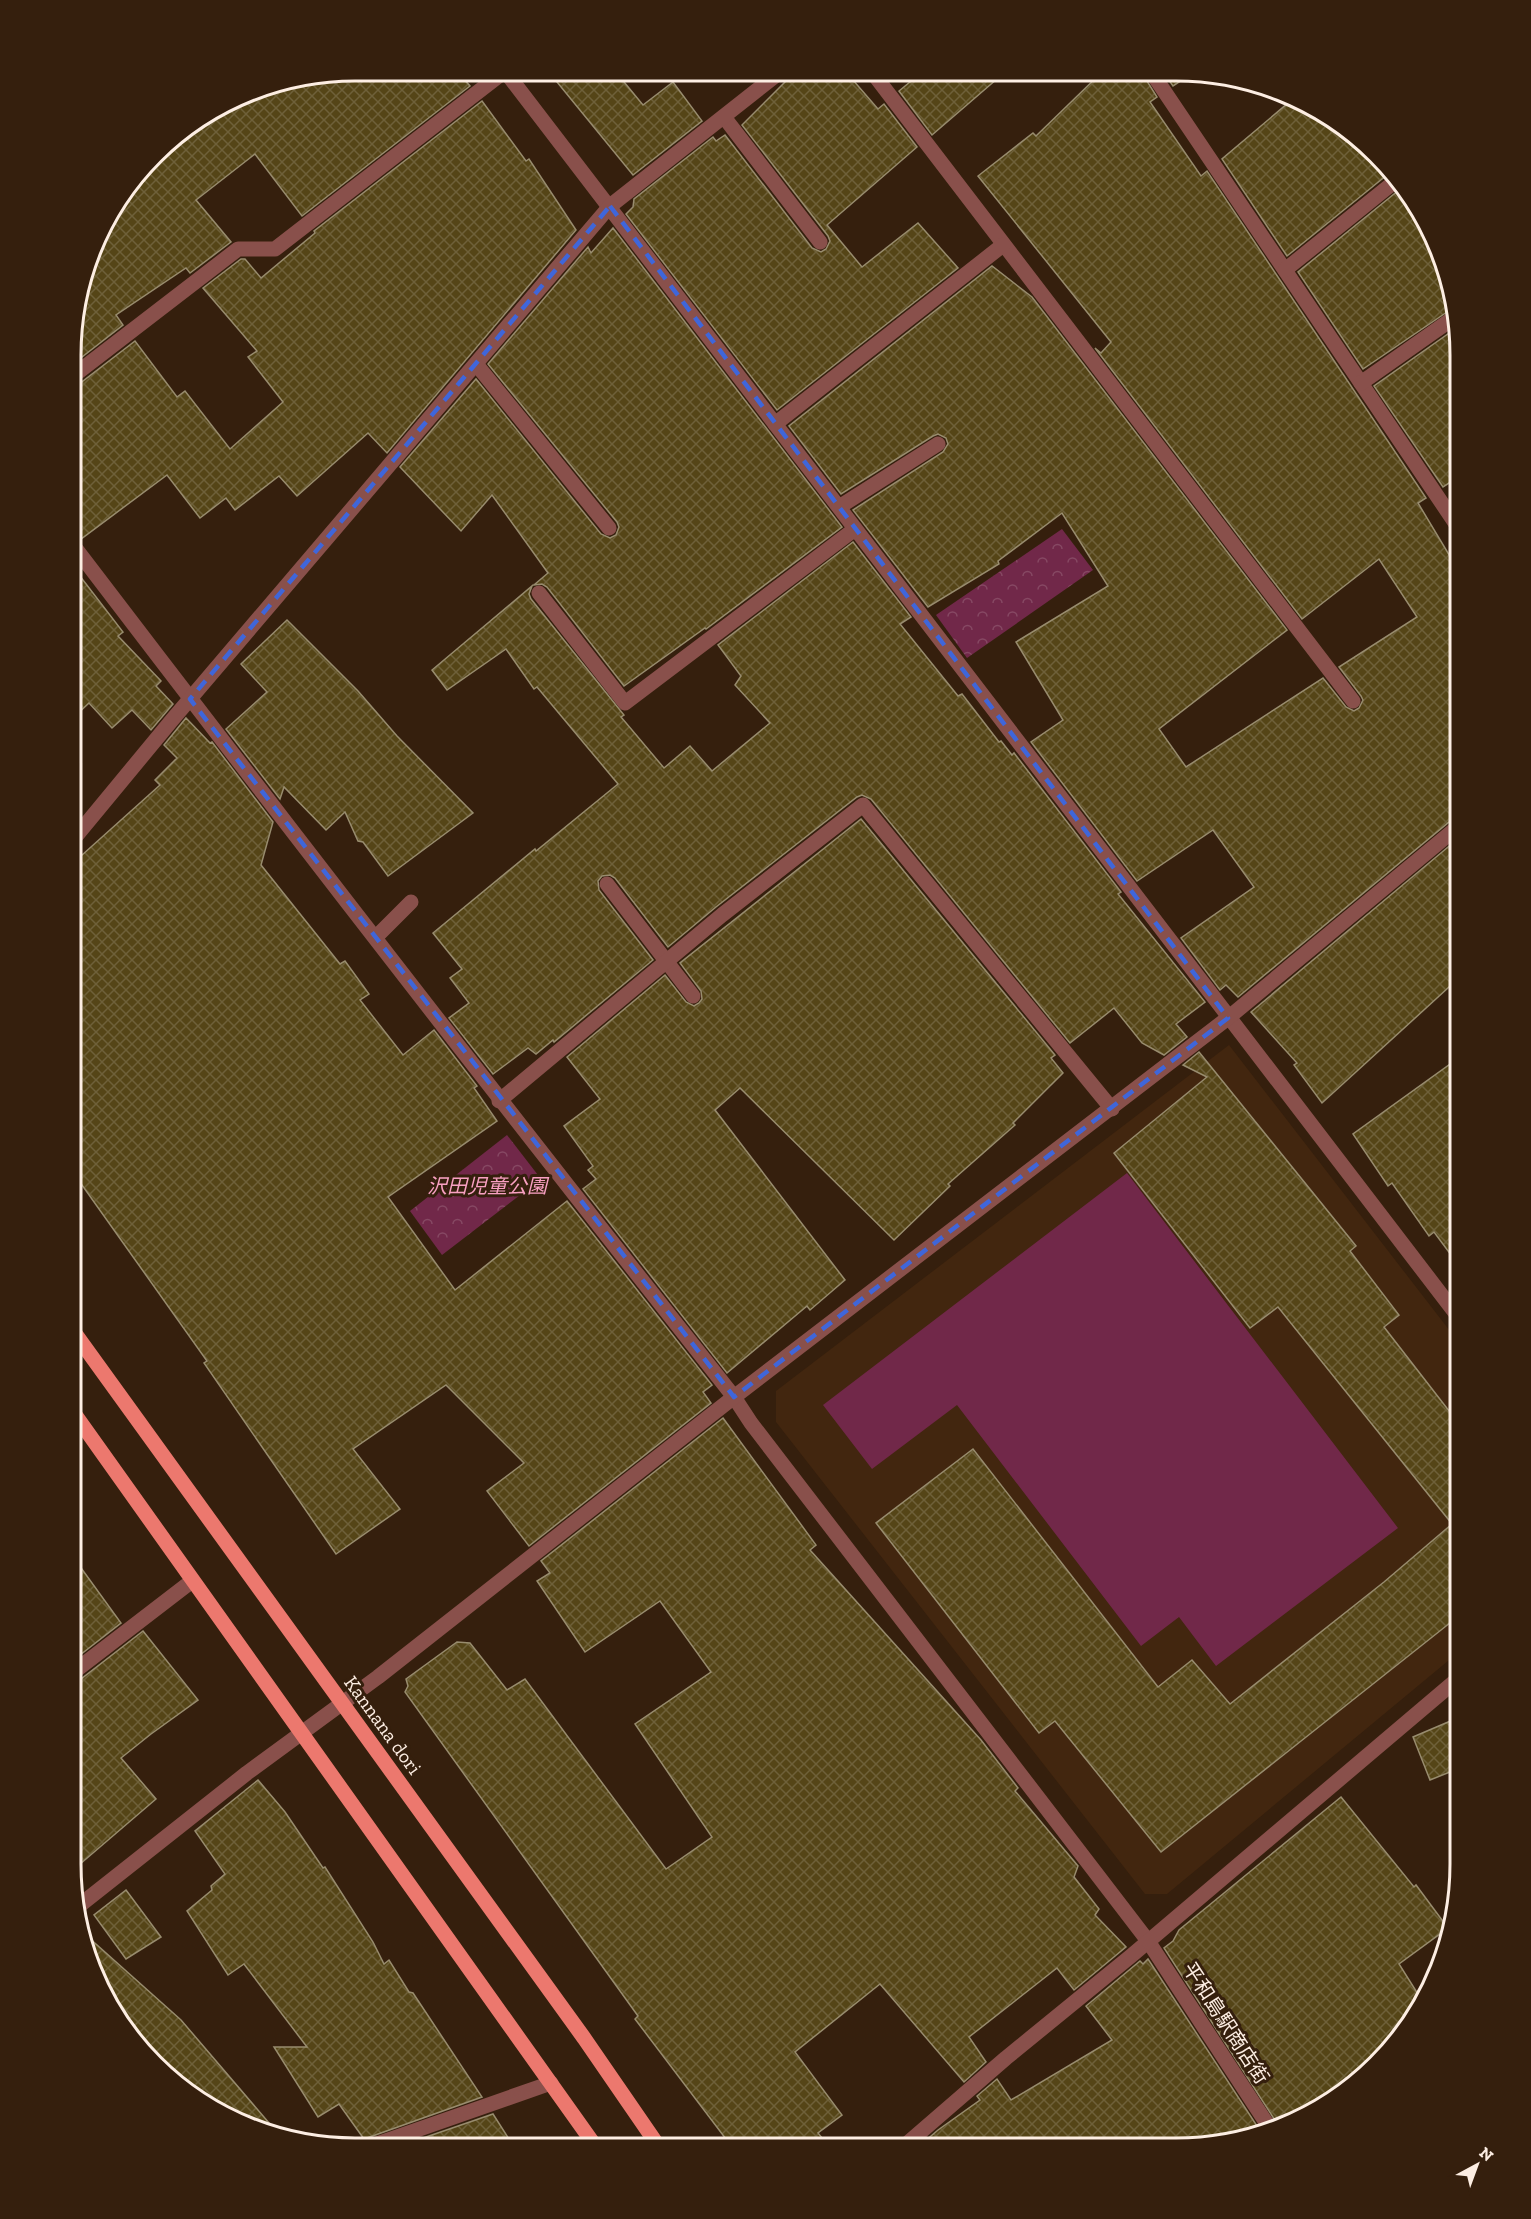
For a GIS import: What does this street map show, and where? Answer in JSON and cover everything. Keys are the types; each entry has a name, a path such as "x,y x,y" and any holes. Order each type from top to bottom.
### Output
{"main road":[{"name":"Kannana dori","path":"81,1342 584,2038 653,2138"},
{"path":"81,1424 590,2138"}],"street":[{"path":"81,370 238,249 274,249 492,81"},
{"path":"513,81 1450,1306"},
{"path":"81,830 190,699 312,567 476,364 610,206 769,81"},
{"path":"879,81 1353,701"},
{"path":"1157,81 1450,515"},
{"path":"724,117 820,242"},
{"path":"1286,270 1391,185"},
{"path":"775,423 1003,245"},
{"path":"1361,383 1448,322"},
{"path":"476,364 609,528"},
{"path":"838,507 938,444"},
{"path":"539,593 625,704 855,529"},
{"name":"平和島駅商店街","path":"81,556 376,937 499,1101 734,1397 1148,1941 1266,2122"},
{"path":"499,1101 722,915 863,806 1112,1108"},
{"path":"83,1902 734,1397 1228,1018 1450,833"},
{"path":"607,884 693,996"},
{"path":"376,937 411,902"},
{"path":"81,1666 192,1581"},
{"path":"914,2138 1450,1685"},
{"path":"394,2138 551,2083"}],"highlighted area":[{"path":"610,206 1228,1018 734,1397 190,699"}],"shaded area":[{"path":"1229,1045 1450,1331 1450,1659 1167,1894 1145,1894 776,1422 776,1391"}],"green space":[{"path":"1062,529 1093,570 967,658 936,615"},
{"name":"沢田児童公園","path":"507,1135 541,1179 442,1255 410,1211"},
{"path":"1127,1173 1398,1528 1216,1666 1179,1617 1141,1646 957,1405 872,1469 823,1405"}],"building":[{"path":"466,81 470,86 302,216 255,154 196,200 231,242 190,273 186,268 116,315 123,325 81,358 86,301 109,234 127,203 149,174 174,149 203,127 250,102 284,90 319,83"},
{"path":"556,81 623,81 643,105 673,82 702,121 633,175"},
{"path":"786,81 854,81 878,109 884,104 917,147 827,225 862,267 918,223 958,268 777,410 626,214 633,207 634,199 713,137 716,141 725,135 812,248 821,252 826,249 830,241 828,236 742,125"},
{"path":"911,81 995,81 932,135 899,91"},
{"path":"1093,81 1147,81 1157,97 1150,102 1201,176 1207,171 1426,498 1418,503 1450,556 1450,821 1238,997 1226,985 1220,990 1181,938 1254,887 1213,830 1137,881 1031,742 1063,720 1016,642 1108,586 1062,513 998,561 999,564 928,607 853,510 943,452 948,444 946,438 938,434 933,436 841,494 789,426 992,266 1032,297 1287,630 1159,729 1186,767 1323,678 1346,707 1354,711 1359,708 1363,700 1339,667 1417,617 1379,559 1302,619 1095,348 1101,353 1111,342 978,176 1033,133 1036,136"},
{"path":"1170,81 1180,81 1173,86"},
{"path":"482,101 526,161 529,159 576,230 387,453 368,433 297,496 279,476 235,510 226,498 200,518 167,475 81,539 81,382 135,341 177,397 185,391 230,449 283,402 248,357 257,351 203,288 241,259 245,259 261,278 315,233 314,231"},
{"path":"1286,104 1313,118 1343,138 1370,161 1384,177 1287,256 1222,159"},
{"path":"1396,192 1413,218 1429,250 1441,284 1447,312 1363,369 1298,272"},
{"path":"613,228 842,527 706,629 624,686 547,587 542,584 534,585 548,573 492,495 461,531 400,467 476,379 601,534 610,538 616,535 619,527 617,522 488,364 588,247 591,253"},
{"path":"1449,333 1450,482 1443,487 1374,386"},
{"path":"853,542 911,617 900,624 958,696 962,694 999,742 1001,741 1012,755 1014,753 1121,892 1118,894 1205,1002 1176,1024 1187,1037 1164,1055 1142,1043 1114,1008 1070,1043 871,799 862,795 716,907 668,947 615,878 610,875 602,876 598,881 599,890 653,960 554,1042 553,1040 536,1054 528,1048 493,1074 449,1018 469,1003 450,978 462,969 433,933 618,784 537,687 534,689 506,649 447,690 432,670 532,586 529,594 531,599 624,715 621,717 664,768 690,746 712,771 770,723 735,685 741,676 718,645"},
{"path":"81,577 123,632 118,636 161,681 156,686 173,704 151,730 132,710 112,728 89,703 81,711"},
{"path":"287,620 358,691 397,736 473,813 388,876 363,842 358,841 345,812 326,830 284,787 280,799 226,729 267,692 241,664"},
{"path":"186,718 210,743 212,742 273,822 261,865 340,964 345,961 369,994 360,1000 403,1055 434,1030 477,1086 474,1088 497,1121 388,1197 455,1290 567,1201 712,1385 703,1392 711,1403 529,1546 487,1491 524,1463 446,1385 353,1449 400,1509 336,1554 204,1363 207,1361 81,1184 81,856 160,785 155,780 177,758 164,745"},
{"path":"861,819 1055,1055 1051,1058 1063,1073 1013,1123 1015,1125 948,1184 950,1186 894,1240 740,1088 715,1110 845,1280 810,1310 807,1306 727,1373 583,1189 596,1179 588,1170 593,1166 564,1126 600,1099 567,1057 665,975 686,1002 694,1006 699,1003 702,999 701,991 680,963"},
{"path":"1450,845 1450,986 1322,1103 1294,1065 1297,1063 1251,1012"},
{"path":"1199,1052 1356,1246 1350,1251 1399,1315 1384,1327 1450,1412 1450,1522 1278,1307 1250,1328 1114,1153 1207,1077 1183,1065"},
{"path":"1450,1064 1450,1254 1434,1232 1429,1236 1392,1183 1388,1186 1353,1134"},
{"path":"723,1418 816,1545 810,1550 981,1740 1018,1788 1015,1791 1078,1866 1074,1877 1099,1909 1095,1915 1126,1947 1074,1990 1057,1968 969,2037 986,2062 964,2082 880,1984 795,2052 842,2115 818,2133 822,2138 725,2138 635,2019 638,2016 405,1692 408,1686 406,1679 457,1642 470,1643 507,1690 525,1679 666,1869 712,1837 635,1724 711,1672 660,1601 585,1652 537,1581 550,1573 541,1561"},
{"path":"973,1449 1158,1687 1192,1660 1230,1704 1384,1582 1450,1526 1450,1623 1161,1852 1055,1721 1039,1733 876,1523"},
{"path":"81,1568 121,1623 81,1654"},
{"path":"143,1631 198,1700 121,1758 156,1799 81,1863 81,1679"},
{"path":"1450,1721 1450,1772 1430,1780 1413,1737"},
{"path":"258,1780 285,1812 323,1868 325,1867 373,1942 384,1964 389,1960 482,2097 367,2138 363,2138 339,2104 318,2117 274,2047 307,2047 244,1964 228,1975 187,1911 212,1890 211,1886 225,1874 195,1831"},
{"path":"1341,1797 1414,1887 1416,1885 1444,1923 1442,1933 1399,1964 1417,1993 1404,2016 1382,2045 1357,2070 1328,2092 1297,2110 1274,2119 1164,1948 1173,1941 1179,1930"},
{"path":"126,1890 161,1937 126,1959 94,1915"},
{"path":"92,1940 181,2020 270,2124 234,2110 203,2092 161,2058 138,2031 118,2001 102,1969"},
{"path":"1148,1959 1257,2126 1212,2136 1176,2138 929,2138 980,2100 977,2096 997,2079 1011,2100 1112,2040 1086,2006 1140,1961 1143,1964"},
{"path":"493,2114 508,2138 423,2138"}]}
